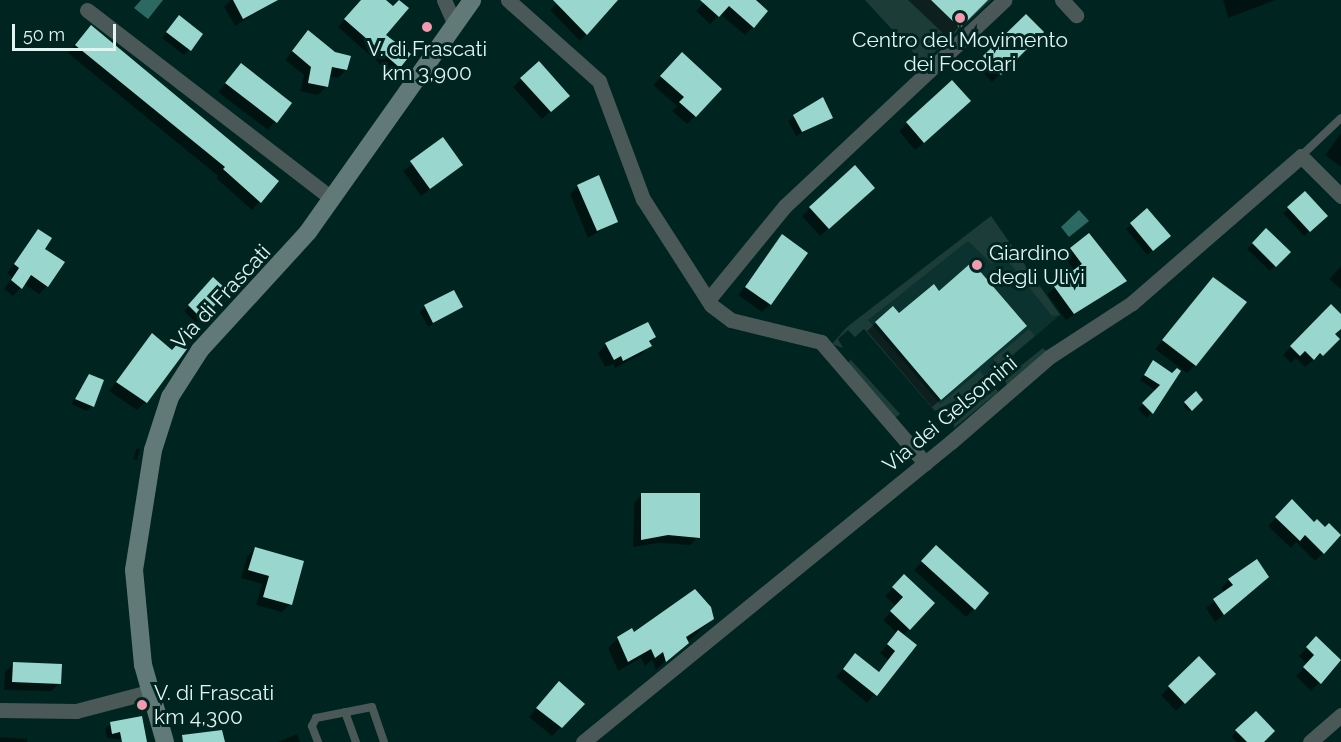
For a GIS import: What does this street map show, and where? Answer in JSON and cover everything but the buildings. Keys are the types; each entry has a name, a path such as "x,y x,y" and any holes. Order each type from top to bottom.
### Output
{"main road":[{"name":"Via di Frascati","path":"165,742 149,692 137,626 135,555 151,460 165,411 194,356 280,267 332,199 454,22 472,0"}],"street":[{"path":"444,0 454,22"},
{"path":"508,0 587,67 602,86 643,199 708,300 722,315 820,342 925,463"},
{"path":"708,300 785,206 1004,0"},
{"path":"1062,0 1076,15"},
{"path":"87,10 332,199"},
{"path":"1301,156 1341,196"},
{"name":"Via dei Gelsomini","path":"583,742 925,463 1049,357 1132,303 1301,156"},
{"path":"0,710 76,711 149,692"},
{"path":"1310,742 1341,715"}],"lane":[{"path":"1301,156 1341,118"},
{"path":"318,742 314,720 372,707 384,742"},
{"path":"345,712 356,742"}],"shaded area":[{"path":"141,0 163,0 148,19 134,8"},
{"path":"865,0 991,0 923,63"},
{"path":"1079,210 1089,221 1069,237 1061,227"},
{"name":"Giardino degli Ulivi","path":"991,216 1060,315 968,394 935,411 858,322"},
{"path":"991,216 1060,315 1052,316 1004,256 992,264 968,241 868,320 940,404 980,371 986,378 968,394 935,411 864,329 855,337 848,330 838,339 843,348 832,344 847,327"},
{"path":"1029,329 1035,336 999,366 993,359"},
{"path":"1043,348 1046,351 1007,385 1004,379"},
{"path":"850,359 900,414 895,418 849,364"},
{"path":"995,388 998,392 954,428 954,424"}],"place":[{"name":"Centro del Movimento dei Focolari","path":"960,18"},
{"name":"V. di Frascati km 3,900","path":"427,27"},
{"name":"Giardino degli Ulivi","path":"977,265"},
{"name":"V. di Frascati km 4,300","path":"142,705"}]}
